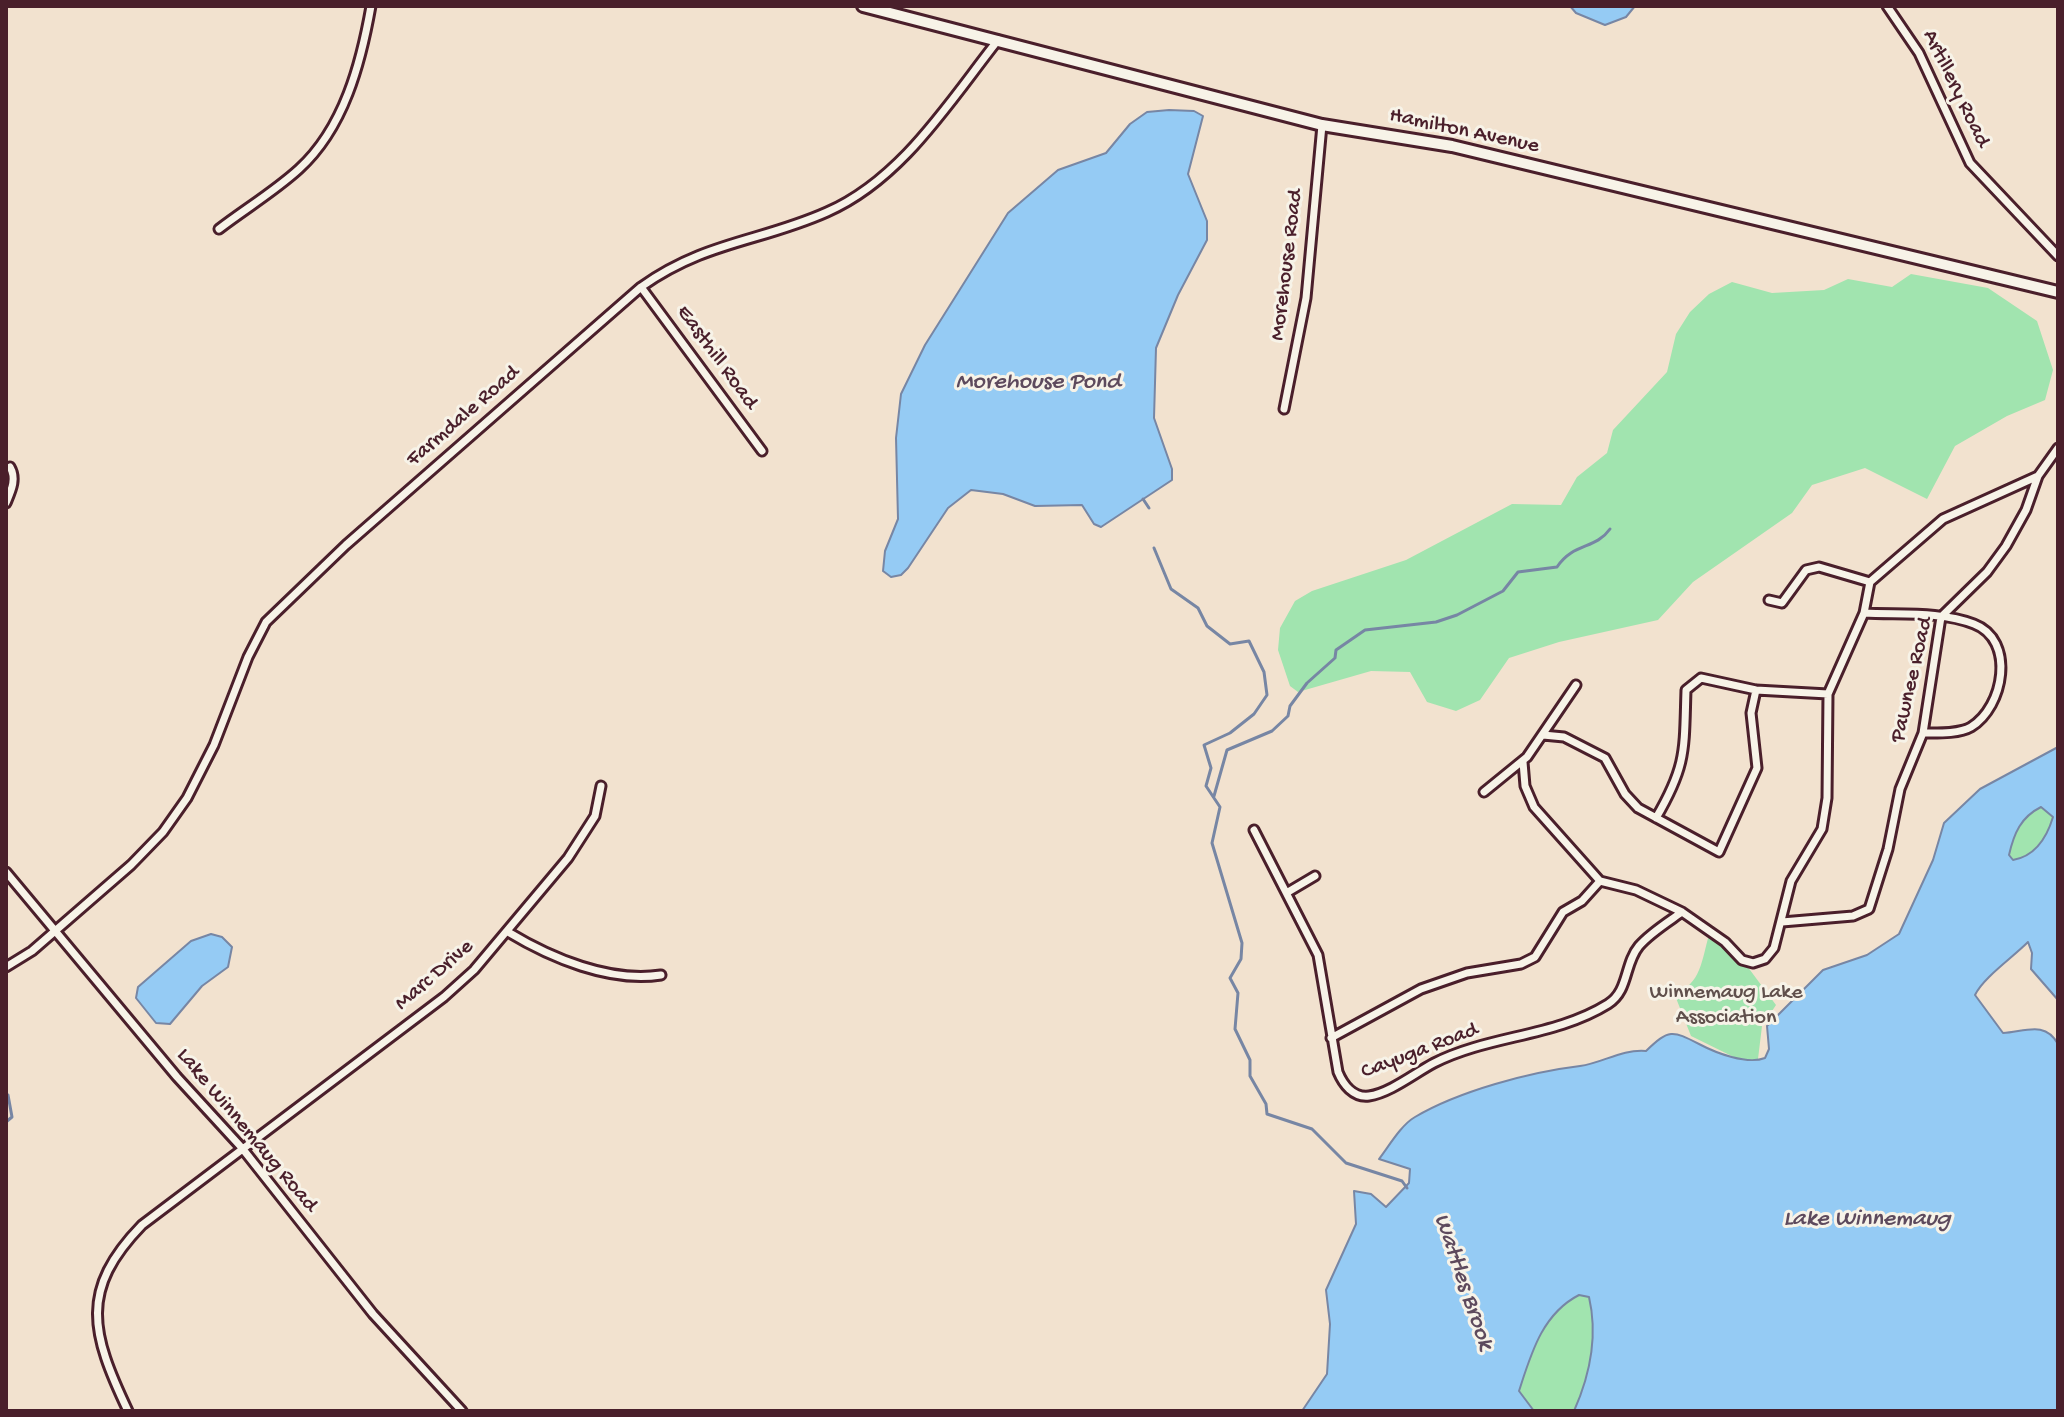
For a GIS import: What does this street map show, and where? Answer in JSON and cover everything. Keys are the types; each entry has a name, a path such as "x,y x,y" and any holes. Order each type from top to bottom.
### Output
{"street":[{"path":"219,229 301,168 343,109 363,54 371,6"},
{"name":"Hamilton Avenue","path":"863,6 1322,125 1452,146 2058,292"},
{"name":"Artillery Road","path":"1887,6 1919,53 1970,163 2058,256"},
{"name":"Farmdale Road","path":"6,967 55,931 131,865 163,832 187,798 214,745 248,657 266,622 355,536 641,287 701,252 814,217 860,193 891,171 998,40"},
{"name":"Morehouse Road","path":"1284,409 1306,298 1322,125"},
{"name":"Easthill Road","path":"641,287 762,451"},
{"name":"Pawnee Road","path":"1782,922 1853,916 1869,909 1888,849 1900,789 1923,733 1941,617 1987,572 2006,546 2026,510 2038,476 2058,448"},
{"path":"6,503 13,486 14,474 10,467"},
{"path":"1523,762 1525,786 1534,807 1600,881 1636,890 1682,912 1725,942 1742,960 1753,963 1765,959 1774,948 1791,881 1822,829 1827,798 1828,694 1864,613 1870,582 1943,519 2038,476"},
{"path":"1769,600 1782,603 1806,570 1819,567 1870,582"},
{"path":"1864,613 1941,617 1975,624 1992,635 2002,658 1998,688 1986,715 1969,728 1923,733"},
{"path":"1656,818 1677,782 1684,760 1686,690 1691,683 1701,678 1756,690 1828,694"},
{"path":"1484,792 1523,762 1576,685"},
{"path":"1543,735 1564,737 1605,758 1625,794 1638,808 1719,852 1757,768 1751,713 1756,690"},
{"name":"Marc Drive","path":"128,1411 100,1338 98,1305 102,1277 115,1253 142,1225 444,997 508,932 568,858 595,816 601,786"},
{"name":"Cayuga Road","path":"1254,830 1318,955 1331,1038 1343,1085 1357,1094 1369,1096 1439,1061 1572,1022 1610,1003 1621,992 1631,958 1639,945 1682,912"},
{"name":"Lake Winnemaug Road","path":"6,872 177,1077 242,1148 373,1314 462,1411"},
{"path":"1288,892 1315,876"},
{"path":"1331,1038 1421,989 1467,973 1521,964 1535,957 1563,912 1582,901 1600,881"},
{"path":"508,932 564,960 635,978 661,975"}],"green space":[{"path":"1911,274 1988,288 2037,321 2053,370 2045,400 2007,416 1955,446 1927,499 1865,468 1812,485 1792,513 1693,582 1658,620 1559,642 1509,658 1480,700 1456,711 1427,702 1410,672 1371,671 1298,692 1290,686 1278,650 1280,628 1295,601 1312,591 1406,560 1512,504 1561,505 1577,477 1607,453 1613,430 1667,372 1676,334 1690,312 1709,294 1732,282 1772,293 1824,290 1848,279 1892,287"},
{"path":"2041,807 2054,817 2048,832 2040,845 2028,855 2013,860 2009,855 2016,833 2023,821"},
{"name":"Winnemaug Lake Association","path":"1709,935 1730,943 1776,1005 1762,1026 1758,1059 1748,1064 1691,1036 1674,993 1695,978"},
{"path":"1579,1295 1589,1297 1592,1326 1591,1355 1580,1397 1574,1411 1534,1411 1519,1391 1529,1363 1547,1324 1566,1303"}],"water":[{"path":"1570,6 1635,6 1626,17 1605,25 1576,13"},
{"name":"Morehouse Pond","path":"1194,111 1203,116 1188,174 1207,221 1207,240 1178,295 1156,348 1154,418 1172,469 1172,480 1101,527 1094,524 1082,505 1035,506 1003,494 971,490 948,508 908,568 901,575 891,577 883,571 885,551 898,519 896,438 901,394 925,345 1008,213 1058,170 1106,153 1130,124 1147,112"},
{"name":"Lake Winnemaug","path":"2058,747 2058,1000 2031,969 2032,953 2028,942 1991,975 1975,995 2003,1033 2040,1030 2047,1032 2058,1044 2058,1411 1574,1411 1588,1369 1593,1326 1589,1297 1579,1295 1556,1313 1534,1349 1519,1391 1534,1411 1302,1411 1327,1374 1330,1324 1326,1290 1356,1224 1354,1191 1371,1194 1386,1207 1409,1183 1410,1169 1379,1159 1405,1125 1433,1108 1473,1091 1628,1052 1646,1051 1671,1034 1732,1057 1749,1060 1765,1058 1769,1049 1767,1026 1823,970 1867,955 1899,934 1933,860 1944,823 1980,789","holes":["2041,807 2053,817 2034,850 2013,860 2009,855 2011,847 2023,821"]},
{"path":"211,934 222,937 232,947 228,967 202,986 170,1024 156,1023 136,998 138,987 191,941"}],"waterway":[{"name":"Wattles Brook","path":"1143,499 1149,508"},
{"path":"1214,796 1227,750 1272,731 1288,716 1290,706 1307,683 1335,658 1336,650 1365,630 1436,622 1457,615 1503,591 1518,572 1557,567 1570,553 1598,540 1610,529"},
{"name":"Wattles Brook","path":"1154,548 1171,589 1198,608 1207,626 1230,644 1249,641 1264,672 1267,695 1254,714 1230,733 1204,745 1211,768 1206,786 1220,807 1212,843 1242,943 1241,959 1230,978 1238,993 1235,1029 1250,1060 1250,1076 1266,1104 1267,1114 1312,1129 1346,1163 1402,1181 1407,1188"},
{"path":"6,1122 12,1117 8,1095"}]}
